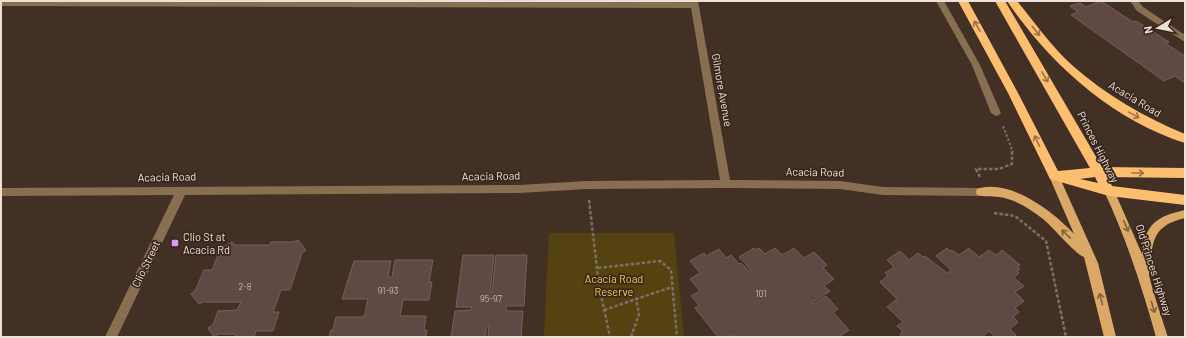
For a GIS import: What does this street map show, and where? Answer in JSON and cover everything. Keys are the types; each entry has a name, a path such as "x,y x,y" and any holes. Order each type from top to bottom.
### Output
{"highway":[{"path":"963,1 1013,93 1054,176 1099,172 1185,172"},
{"name":"Princes Highway","path":"1000,1 1109,191"},
{"name":"Acacia Road","path":"1012,1 1057,56 1086,83 1134,116 1185,139"},
{"name":"Princes Highway","path":"1054,176 1109,191"},
{"path":"1109,191 1144,197 1185,200"}],"main road":[{"path":"1054,176 1092,263 1110,337"},
{"name":"Old Princes Highway","path":"1109,191 1127,228 1145,276 1162,337"},
{"path":"981,192 1004,194 1015,197 1038,209 1064,231 1092,263"},
{"path":"1145,276 1150,238 1153,229 1165,219 1185,214"}],"street":[{"path":"940,1 976,65 996,113"},
{"path":"1134,1 1140,9 1185,39"},
{"path":"1,3 694,3"},
{"name":"Gilmore Avenue","path":"694,3 726,184"},
{"name":"Acacia Road","path":"1,192 511,189 587,185 726,184 840,185 882,190 981,192"},
{"name":"Clio Street","path":"110,337 182,190"}],"path":[{"path":"981,180 976,169 1007,168 1012,164 1013,160 1013,153 996,113"},
{"path":"587,185 599,286 610,337"},
{"path":"994,213 1014,216 1046,240 1066,337"},
{"path":"598,268 660,261 671,270 678,337"},
{"path":"604,310 672,287"},
{"path":"630,337 639,314 636,299"}],"green space":[{"name":"Acacia Road Reserve","path":"549,233 674,233 684,337 544,337"}],"building":[{"path":"1101,1 1133,22 1136,21 1169,42 1165,43 1185,56 1185,83 1175,76 1164,81 1071,15 1078,12 1070,6 1080,3 1086,7"},
{"path":"298,240 306,250 302,253 290,290 281,290 273,312 279,312 273,331 256,331 254,337 236,337 234,334 218,334 214,337 208,328 213,325 218,311 237,310 241,302 203,302 199,304 191,294 195,291 204,270 212,270 218,255 216,252 232,242 235,245 270,245 271,242 293,242"},
{"path":"754,248 756,250 759,248 765,254 775,248 782,255 794,248 804,258 814,252 827,265 823,268 834,279 824,286 830,291 812,303 814,304 826,296 838,309 833,312 849,330 839,337 733,337 731,335 728,337 718,337 695,308 699,305 691,296 700,291 690,279 700,273 690,261 704,253 706,256 719,249 726,258 731,255 739,264 741,263 749,271 751,270 739,257"},
{"path":"947,248 959,255 969,248 979,257 989,250 996,255 1002,250 1020,265 1017,266 1020,269 1017,271 1019,273 1014,278 1024,286 1015,292 1024,301 1015,308 1019,312 1013,317 1018,322 1010,329 1016,335 1014,337 995,337 989,331 982,337 902,337 900,334 903,332 897,326 903,322 887,307 897,299 880,282 888,276 885,273 894,267 887,260 900,251 909,260 918,253 923,257 925,256 947,273 951,270 936,256"},
{"path":"463,255 494,255 490,292 492,292 496,255 527,255 524,306 506,306 506,311 523,311 521,337 488,337 489,325 487,325 485,337 451,337 455,311 471,310 472,307 456,307"},
{"path":"395,260 433,260 429,282 432,282 429,300 403,300 400,316 426,316 424,330 427,330 426,337 329,337 331,330 333,330 336,317 364,317 368,299 342,299 354,261 391,261 388,277 392,277"}],"place":[{"name":"Clio St at Acacia Rd","path":"175,243"}]}
